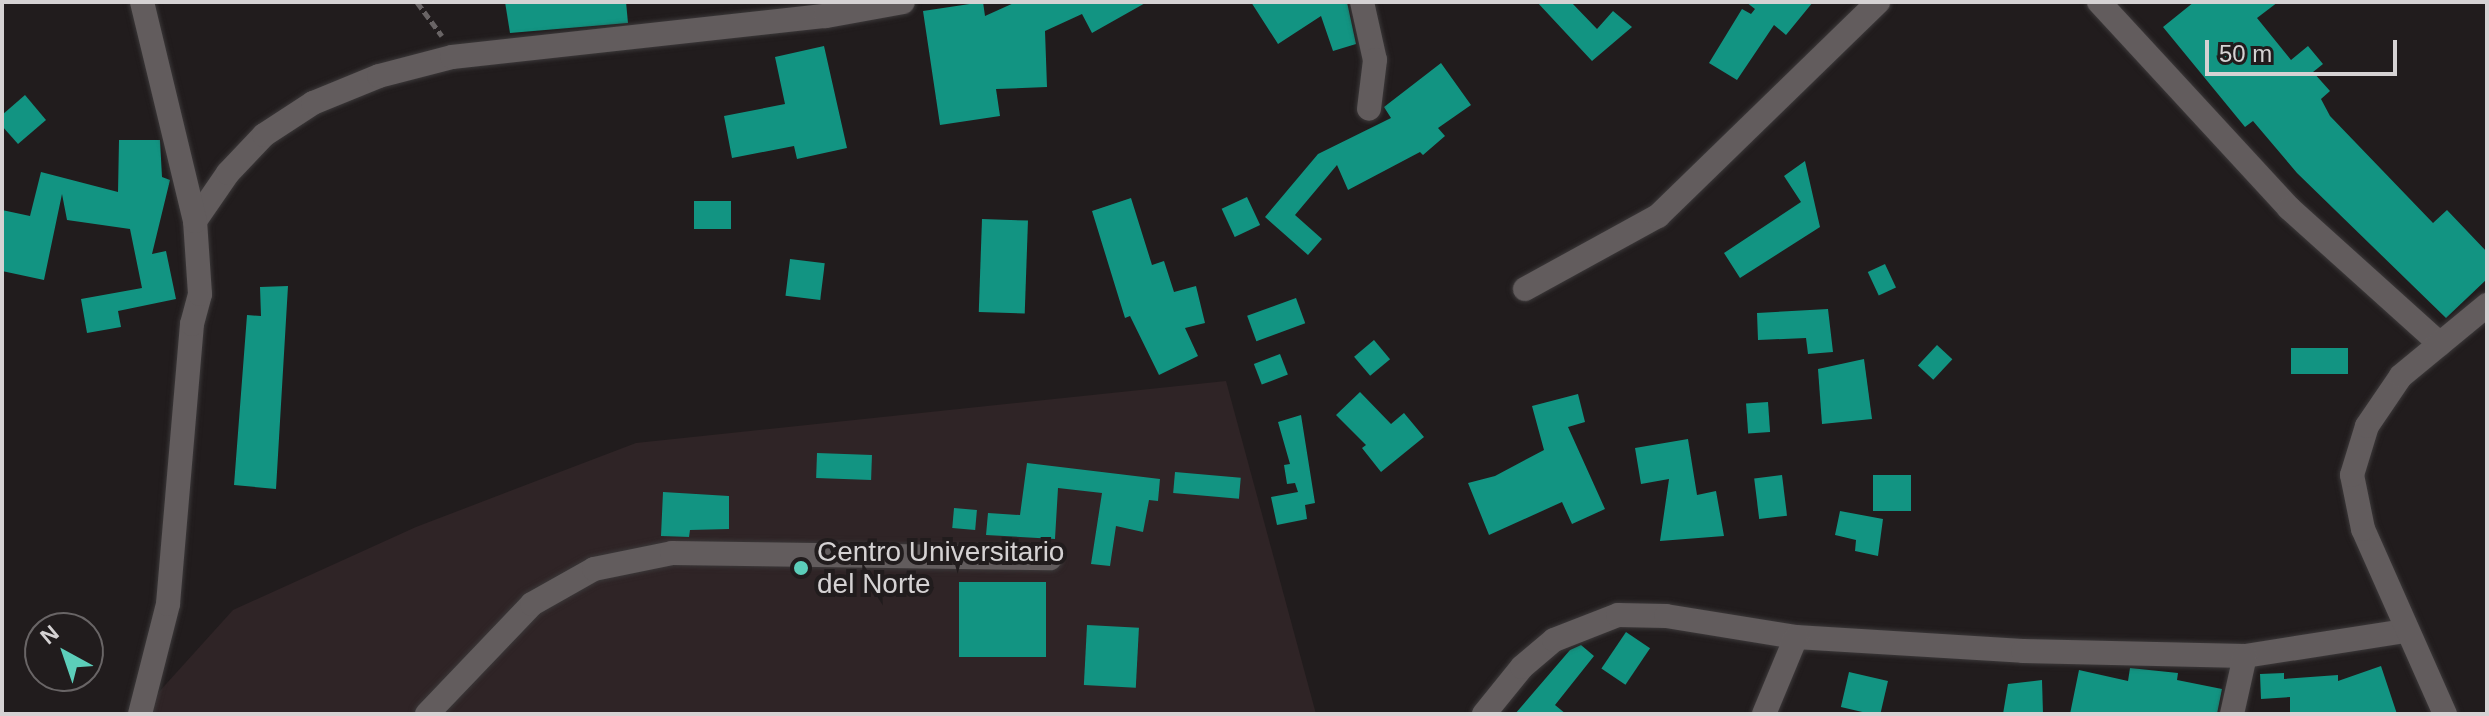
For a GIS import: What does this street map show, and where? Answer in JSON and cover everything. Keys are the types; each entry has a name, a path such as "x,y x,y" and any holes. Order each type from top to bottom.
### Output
{"street":[{"path":"140,714 168,604 191,337 200,294 195,221 142,2"},
{"path":"195,221 228,173 264,135 313,103 379,76 452,57 826,16 903,2"},
{"path":"1362,2 1375,60 1369,109"},
{"path":"1525,289 1658,216 1878,2"},
{"path":"2099,2 2289,208 2440,344"},
{"path":"2445,714 2404,631 2363,529 2352,475 2367,426 2401,376 2487,305"},
{"path":"427,714 532,604 594,569 672,553 1050,558"},
{"path":"1484,714 1522,667 1554,640 1618,615 1666,616 1796,637 2023,651 2245,656 2404,631"},
{"path":"1764,714 1796,637"},
{"path":"2232,714 2245,656"}],"path":[{"path":"417,2 452,57"}],"shaded area":[{"name":"Centro Universitario del Norte","path":"1226,381 1316,714 139,714 233,610 416,527 636,443"}],"building":[{"path":"505,2 626,2 628,23 510,33"},
{"path":"983,2 985,16 1016,2 1147,2 1092,33 1082,14 1045,31 1047,87 996,89 1000,116 940,125 923,11"},
{"path":"1251,2 1347,2 1356,44 1333,51 1321,16 1278,44"},
{"path":"1537,2 1571,2 1597,29 1613,11 1632,27 1592,61"},
{"path":"1746,2 1813,2 1786,35 1774,25 1737,80 1709,63 1742,9 1751,14 1755,9"},
{"path":"2194,2 2278,2 2257,18 2291,60 2308,46 2323,64 2313,72 2330,91 2321,99 2330,116 2433,223 2447,210 2487,252 2487,279 2446,318 2297,173 2253,121 2245,127 2163,27"},
{"path":"824,46 847,148 797,159 794,146 732,158 724,116 785,104 775,57"},
{"path":"1441,63 1471,105 1438,128 1445,136 1423,155 1420,152 1348,190 1337,165 1295,215 1322,239 1308,255 1265,217 1318,154 1391,118 1384,107"},
{"path":"25,95 46,120 18,144 2,126 2,115"},
{"path":"119,140 160,140 162,177 170,180 152,254 166,251 176,299 118,311 121,327 87,333 81,299 142,288 130,229 67,220 62,194 44,280 2,271 2,210 30,216 41,172 118,192"},
{"path":"1805,161 1820,227 1740,278 1724,253 1801,202 1784,176"},
{"path":"1247,197 1260,225 1235,237 1222,209"},
{"path":"1131,198 1152,265 1164,261 1174,292 1196,286 1205,323 1185,328 1198,356 1159,375 1130,316 1125,318 1092,211"},
{"path":"694,201 731,201 731,229 694,229"},
{"path":"982,219 1028,221 1025,314 979,312"},
{"path":"790,259 825,263 820,300 785,296"},
{"path":"1885,264 1896,288 1879,296 1868,272"},
{"path":"288,286 276,489 234,485 247,315 261,316 260,287"},
{"path":"1296,298 1305,323 1256,341 1247,316"},
{"path":"1828,309 1833,352 1808,354 1806,338 1758,340 1757,313"},
{"path":"1374,340 1390,359 1370,376 1354,357"},
{"path":"1937,345 1952,359 1933,380 1918,365"},
{"path":"2291,348 2348,348 2348,374 2291,374"},
{"path":"1280,354 1288,375 1262,385 1254,364"},
{"path":"1864,359 1872,419 1822,424 1818,369"},
{"path":"1360,392 1391,424 1404,413 1424,437 1381,472 1362,448 1366,445 1336,415"},
{"path":"1578,394 1585,422 1568,427 1605,509 1572,524 1562,502 1489,535 1468,483 1495,476 1544,450 1532,406"},
{"path":"1768,402 1770,432 1748,433 1746,404"},
{"path":"1301,415 1315,503 1305,505 1307,519 1277,525 1271,497 1298,492 1295,483 1287,484 1284,465 1290,464 1278,422"},
{"path":"1688,439 1697,495 1716,491 1724,536 1660,541 1669,479 1641,484 1635,448"},
{"path":"817,453 872,455 871,480 816,478"},
{"path":"1027,463 1160,479 1158,501 1149,500 1143,532 1116,526 1110,566 1091,564 1102,493 1058,488 1055,539 986,535 988,513 1020,515"},
{"path":"1175,472 1241,478 1239,499 1173,493"},
{"path":"1782,475 1787,516 1759,519 1754,478"},
{"path":"1873,475 1911,475 1911,511 1873,511"},
{"path":"663,492 729,496 729,529 690,530 689,537 661,536"},
{"path":"954,508 977,510 975,530 952,528"},
{"path":"1840,511 1883,519 1878,556 1855,551 1856,540 1835,535"},
{"path":"959,582 1046,582 1046,657 959,657"},
{"path":"1087,625 1139,628 1136,688 1084,685"},
{"path":"1626,632 1650,648 1625,685 1601,668"},
{"path":"1581,645 1594,656 1555,705 1566,714 1515,714 1570,650"},
{"path":"2381,666 2397,714 2290,714 2290,697 2261,699 2260,674 2284,673 2284,679 2338,675 2338,681"},
{"path":"2130,668 2178,673 2177,680 2222,689 2217,714 2070,714 2079,670 2128,681"},
{"path":"1849,672 1888,681 1880,714 1841,707"},
{"path":"2042,680 2043,714 2003,714 2008,684"}],"place":[{"name":"Centro Universitario del Norte","path":"801,568"}]}
